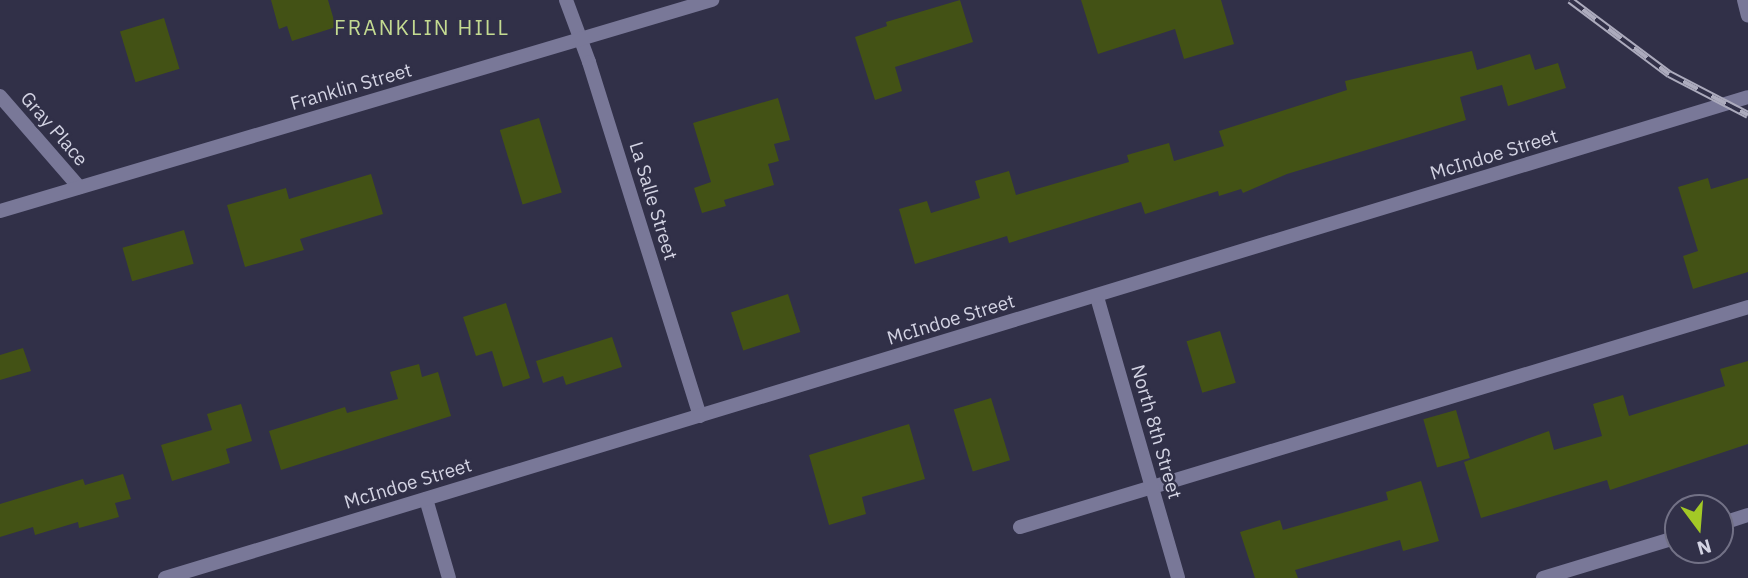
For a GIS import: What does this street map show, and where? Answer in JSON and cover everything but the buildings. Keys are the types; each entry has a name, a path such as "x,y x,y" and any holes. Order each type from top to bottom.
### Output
{"street":[{"name":"La Salle Street","path":"566,0 700,416"},
{"name":"Franklin Street","path":"0,211 712,0"},
{"path":"1744,0 1748,16"},
{"name":"Gray Place","path":"0,96 79,187"},
{"name":"McIndoe Street","path":"165,578 1748,97"},
{"name":"North 8th Street","path":"1097,296 1178,578"},
{"path":"1020,527 1748,306"},
{"path":"426,499 449,578"},
{"path":"1543,578 1664,541"}],"railway":[{"path":"1570,0 1669,74 1748,115"}],"district":[{"name":"FRANKLIN HILL","path":"422,27"}]}
